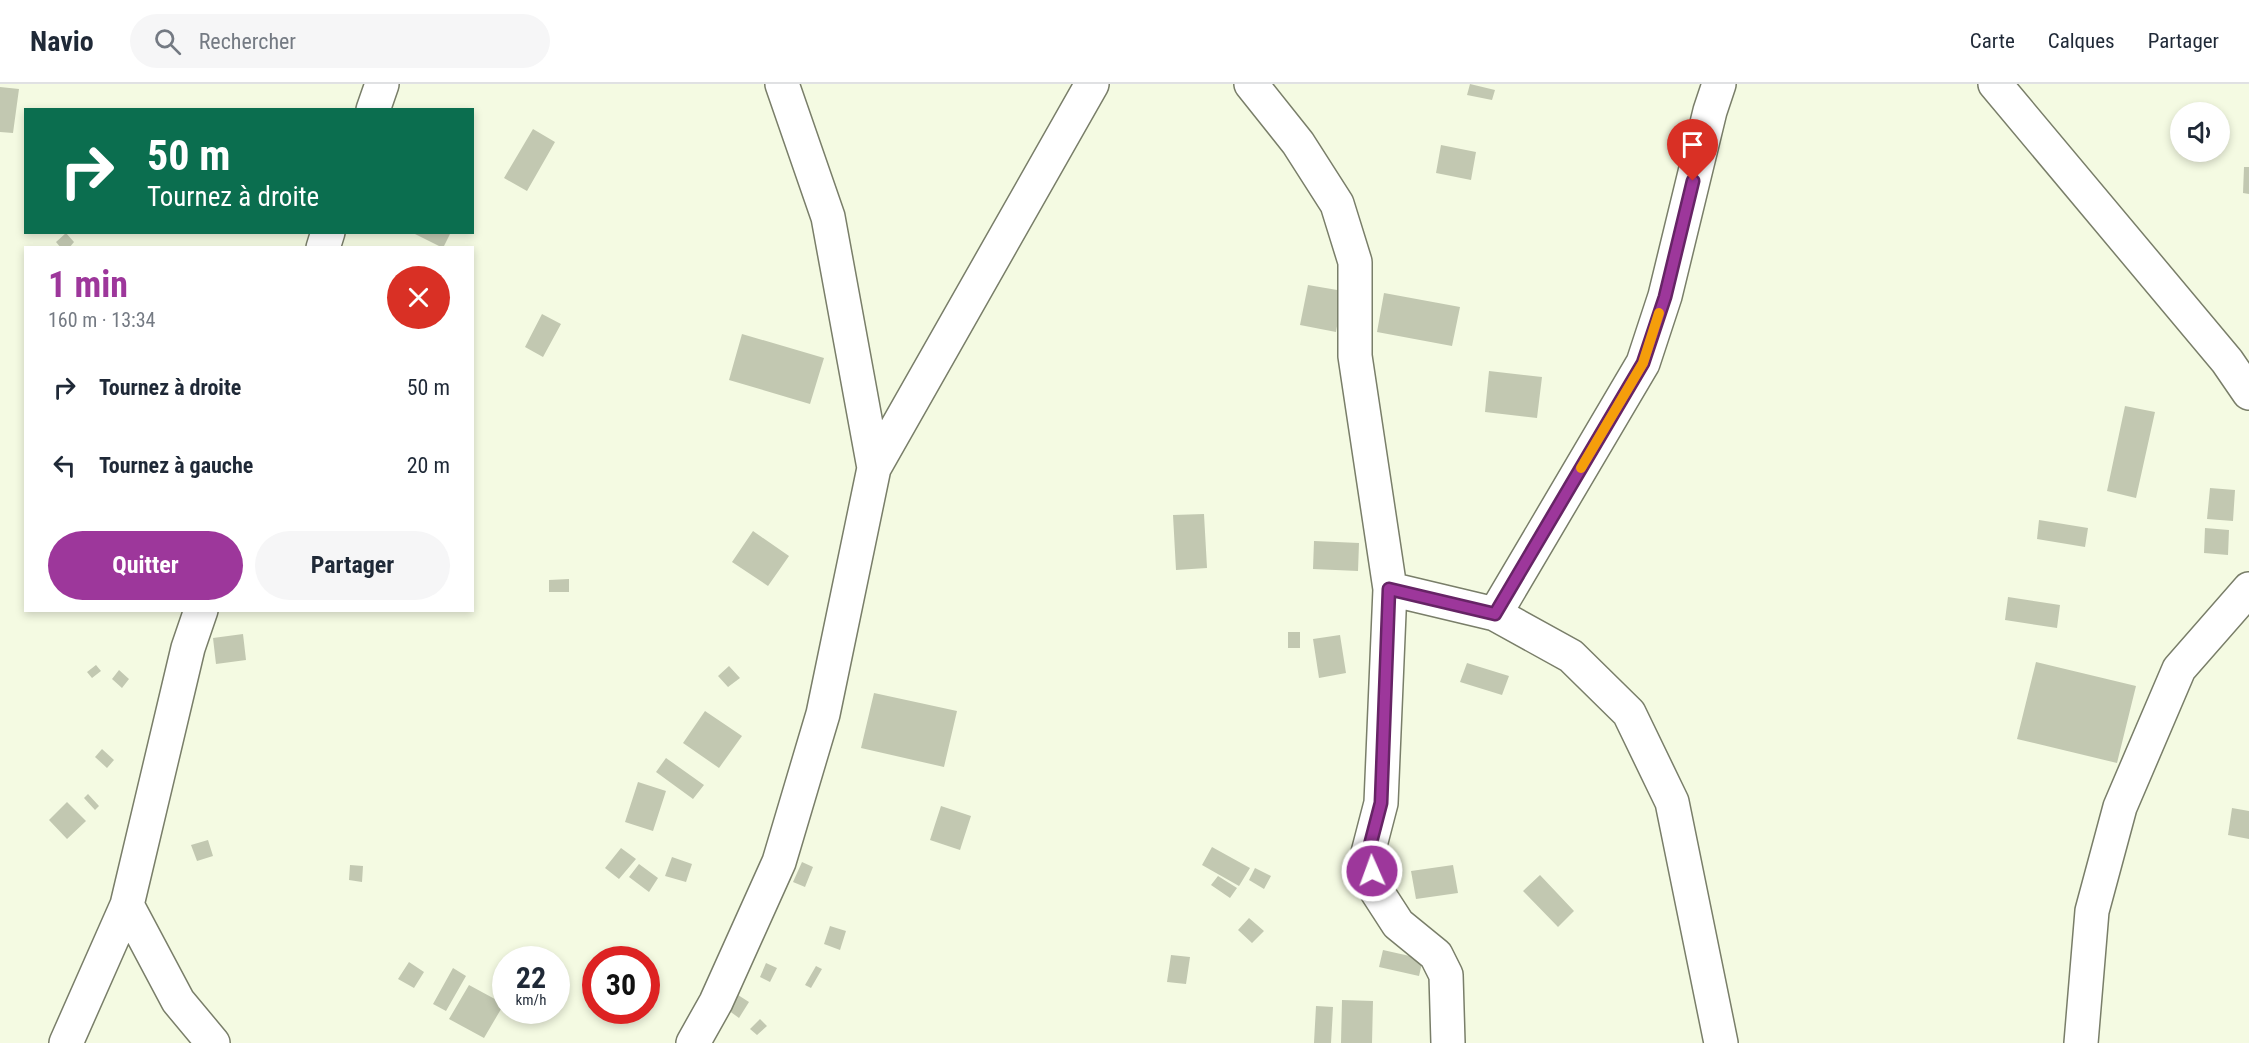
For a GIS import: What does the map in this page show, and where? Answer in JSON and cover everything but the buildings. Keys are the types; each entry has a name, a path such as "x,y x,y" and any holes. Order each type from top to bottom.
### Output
{"street":[{"path":"374,108 382,84"},
{"path":"782,84 828,217 874,468"},
{"path":"693,1043 716,1002 779,862 823,714 874,468 1092,84"},
{"path":"1251,84 1298,143 1337,204 1355,262 1355,356 1389,589 1381,803 1368,853 1376,890 1398,924 1436,955 1446,975 1448,1043"},
{"path":"1495,614 1643,363 1665,297 1710,111 1719,84"},
{"path":"1995,84 2212,342 2249,393"},
{"path":"1389,589 1495,614 1571,656 1629,713 1672,802 1721,1043"},
{"path":"2081,1043 2092,911 2120,807 2179,669 2249,589"},
{"path":"66,1043 126,905 188,648 200,612"},
{"path":"126,905 178,1001 213,1043"}],"slow traffic":[{"path":"1581,468 1643,363 1659,313"}],"route":[{"path":"1372,871 1368,853 1381,803 1389,589 1495,614 1643,363 1665,297 1693,181"}]}
